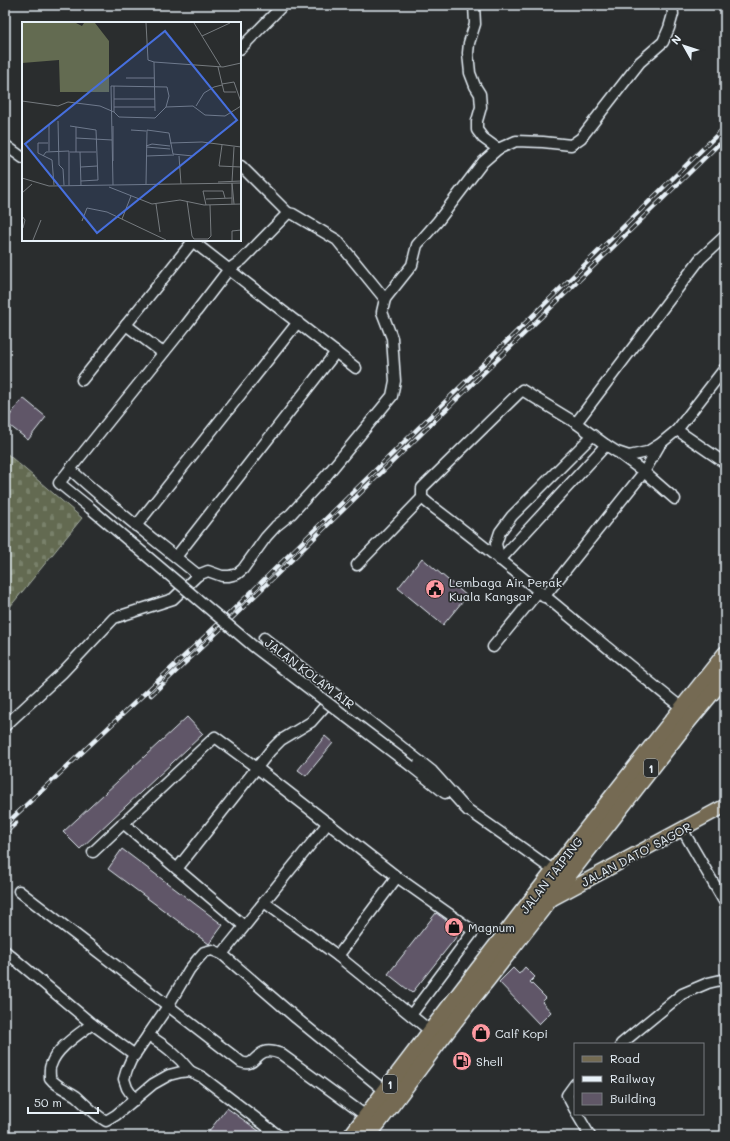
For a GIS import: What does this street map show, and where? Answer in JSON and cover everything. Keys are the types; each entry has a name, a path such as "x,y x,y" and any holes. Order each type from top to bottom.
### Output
{"highway":[{"name":"JALAN TAIPING","path":"368,1136 391,1107 435,1035 554,871 725,654"},
{"name":"JALAN TAIPING","path":"351,1136 385,1091 435,1035 464,1008 488,979 682,729 725,676"},
{"path":"682,708 694,705 710,695"},
{"path":"554,871 579,861"}],"main road":[{"name":"JALAN DATO' SAGOR","path":"547,902 725,806"}],"street":[{"path":"241,48 283,5"},
{"path":"474,5 475,24 469,43 468,54 470,73 480,94 481,108 477,121 477,130 483,138 498,149"},
{"path":"5,726 62,673 114,618 174,599 198,575 208,571 222,576 229,576 237,574 243,569 266,537 276,526 291,514 326,476 392,396 395,382 392,338 382,312 385,299 412,265 417,245 438,221 483,162 498,149 516,141 572,145 581,138 640,62 663,42 673,14 672,5"},
{"path":"5,145 22,157"},
{"path":"241,166 288,213 293,214 338,240 385,299"},
{"path":"198,575 136,526 70,469 229,269 242,260 288,213"},
{"path":"576,423 700,259 725,236"},
{"path":"82,380 191,241"},
{"path":"193,241 356,368"},
{"path":"136,526 298,322"},
{"path":"126,325 163,353"},
{"path":"176,557 336,352"},
{"path":"616,452 629,456 635,455 647,452 660,444 677,430 725,368"},
{"path":"357,566 422,498 422,488 522,390 593,435 644,472 675,499"},
{"path":"677,430 725,463"},
{"path":"500,560 496,544 500,532 512,516 593,435"},
{"path":"493,647 541,594 644,472 660,444"},
{"path":"500,560 606,445"},
{"name":"JALAN KOLAM AIR","path":"70,469 59,483 253,646 468,811 554,871"},
{"path":"422,498 682,708"},
{"path":"264,638 432,771 468,811"},
{"path":"177,869 270,750 281,740 311,722 336,695"},
{"path":"93,852 215,737 397,877 472,930 473,932 411,1015"},
{"path":"123,823 244,926"},
{"path":"222,954 328,823"},
{"path":"682,829 725,903"},
{"path":"338,956 397,877"},
{"path":"19,891 241,1062 250,1064 264,1052 275,1052 281,1054 366,1116"},
{"path":"264,902 338,956 435,1035"},
{"path":"135,1100 127,1088 124,1079 127,1069 190,970 204,952 212,950 222,954 296,1018 385,1091"},
{"path":"5,951 92,1024 135,1055"},
{"path":"622,1043 682,994 708,983 725,979"},
{"path":"92,1024 57,1053 51,1065 50,1078 55,1084 75,1095 97,1116 106,1121 116,1115 153,1084 169,1075 190,1071"},
{"path":"148,1035 166,1046 190,1071 202,1078 279,1136"},
{"path":"574,1085 566,1095 574,1108"},
{"path":"578,1115 590,1136"}],"green space":[{"path":"5,452 82,518 5,613"}],"building":[{"path":"23,398 46,417 28,440 5,422"},
{"path":"422,558 467,596 443,625 398,588"},
{"path":"187,717 203,734 80,849 63,832"},
{"path":"325,736 333,743 306,776 298,770"},
{"path":"122,849 223,925 209,944 108,869"},
{"path":"436,913 461,931 412,993 388,974"},
{"path":"525,967 535,977 530,982 546,998 542,1002 551,1012 539,1024 499,982 513,968 519,974"},
{"path":"227,1108 259,1131 255,1136 205,1136"}],"railway":[{"path":"5,825 230,613 725,127"},
{"path":"151,695 725,138"},
{"path":"5,833 16,823"}],"place":[{"name":"Lembaga Air Perak Kuala Kangsar","path":"435,589"},
{"name":"Magnum","path":"454,927"},
{"name":"Calf Kopi","path":"481,1033"},
{"name":"Shell","path":"462,1061"}]}
